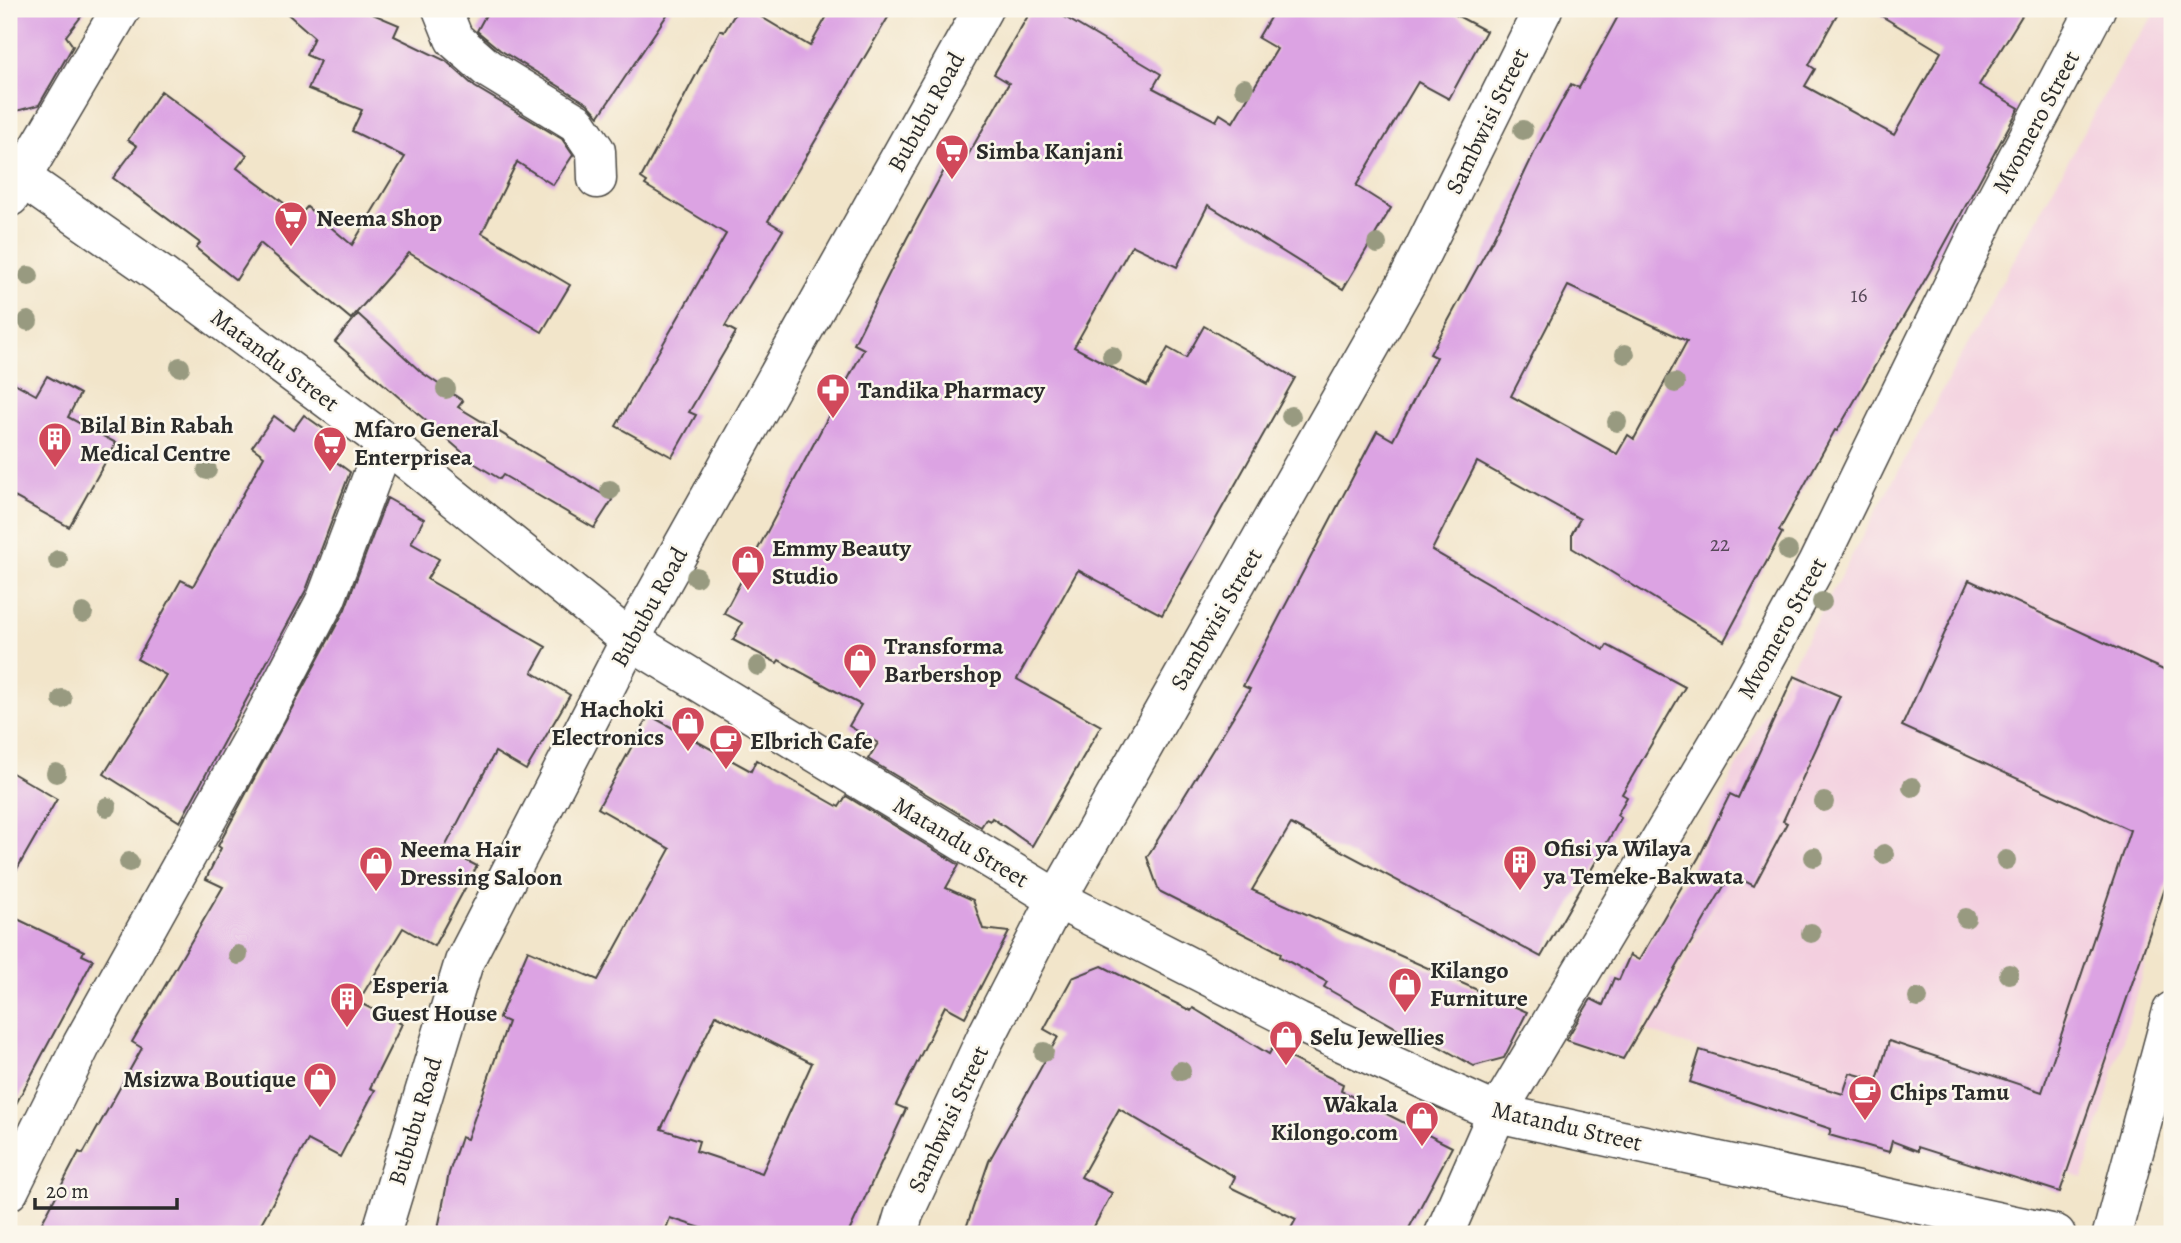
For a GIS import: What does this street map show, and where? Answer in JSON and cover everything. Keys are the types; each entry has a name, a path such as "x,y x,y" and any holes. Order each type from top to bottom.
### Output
{"street":[{"path":"13,180 121,9"},
{"path":"442,9 454,39 487,68 577,124 596,151 597,179"},
{"name":"Bububu Road","path":"381,1234 464,962 630,639 983,9"},
{"name":"Sambwisi Street","path":"898,1234 904,1214 979,1051 1057,899 1408,280 1543,9"},
{"name":"Mvomero Street","path":"1444,1234 1497,1113 1733,718 1818,565 1987,215 2096,9"},
{"name":"Matandu Street","path":"13,180 161,275 385,442 630,639 1057,899 1297,1022 1497,1113 2056,1234"},
{"path":"9,1191 82,1044 264,719 326,599 385,442"},
{"path":"2112,1234 2172,1011"}],"shaded area":[{"path":"2159,9 2172,9 2172,870 2083,1178 1827,1095 1647,1031 1715,904 1682,887 1735,769 2131,46"}],"building":[{"path":"9,9 87,9 66,36 73,46 39,105 9,113"},
{"path":"282,9 361,9 399,25 394,36 446,61 475,87 562,139 573,155 553,185 517,162 482,233 570,285 542,332 409,253 351,319 260,243 236,280 196,248 200,243 113,178 137,146 128,140 161,91 247,155 237,168 300,215 307,207 352,245 405,157 352,131 362,110 308,89 320,61 306,55 314,37"},
{"path":"489,9 671,9 599,116 588,104 500,50 477,31"},
{"path":"738,9 748,9 810,46 831,9 893,9 768,221 783,230 725,326 736,332 689,412 696,415 672,457 616,426 726,234 645,185 647,182 641,178 720,30 724,32"},
{"path":"1032,9 1051,9 1161,74 1153,88 1216,121 1220,114 1233,122 1277,49 1258,38 1275,9 1445,9 1486,31 1449,99 1418,82 1356,186 1391,208 1343,289 1208,205 1177,267 1132,245 1074,347 1147,386 1168,348 1186,358 1204,326 1295,378 1162,615 1078,570 1017,679 1101,726 1032,846 992,818 990,821 986,819 981,827 868,759 878,743 849,726 861,705 779,660 777,663 733,640 742,623 724,613 864,349 854,344 907,238 947,165 959,171 1009,83 994,74"},
{"path":"1622,9 1840,9 1809,65 1815,69 1805,86 1894,135 1941,52 1870,9 2026,9 1979,85 2019,108 1929,273 1837,431 1835,430 1779,531 1782,533 1724,641 1572,548 1572,533 1580,519 1477,462 1432,550 1604,650 1607,645 1685,687 1622,794 1627,797 1617,815 1621,818 1541,957 1291,824 1252,890 1527,1012 1504,1058 1474,1066 1411,1031 1409,1035 1324,987 1327,982 1280,957 1281,953 1159,891 1147,857 1250,689 1243,686 1377,431 1393,440 1436,357 1430,354 1492,241 1535,151 1571,84 1579,88","holes":["1568,286 1687,341 1634,439 1628,435 1617,454 1511,396"]},
{"path":"358,314 421,372 463,401 458,407 612,500 594,528 503,475 500,479 477,465 335,342"},
{"name":"Bilal Bin Rabah Medical Centre","path":"47,376 80,394 68,417 116,443 69,527 9,494 9,380 36,395"},
{"path":"304,415 342,442 331,458 350,472 306,590 180,822 104,774 166,675 137,659 181,580 193,586 264,456 252,447 274,416 293,430"},
{"path":"387,498 424,519 411,543 439,559 427,579 546,647 532,672 570,695 526,770 495,752 444,849 477,866 434,946 403,928 358,1002 402,1024 370,1088 375,1090 340,1157 308,1140 255,1234 36,1234 79,1152 83,1154 142,1048 132,1042 223,887 206,879 221,848 218,846 345,609"},
{"path":"1969,580 2172,674 2172,868 2060,1192 1918,1147 1918,1151 1892,1141 1889,1152 1829,1135 1831,1129 1690,1082 1700,1050 1843,1094 1850,1073 1877,1080 1889,1041 2042,1092 2130,830 1902,726"},
{"path":"1794,676 1840,696 1783,821 1787,823 1754,886 1731,874 1623,1059 1566,1040 1591,999 1603,1005 1614,978 1619,980 1630,955 1639,960 1699,857 1730,794 1738,798"},
{"path":"649,715 751,771 756,760 839,807 846,796 959,865 946,888 973,900 983,929 1009,932 965,1017 945,1006 896,1105 906,1109 848,1234 720,1234 670,1218 664,1234 437,1234 449,1173 461,1137 467,1139 508,1022 499,1018 528,950 598,980 670,849 598,808","holes":["716,1015 812,1063 762,1173 696,1151 699,1141 661,1129"]},
{"path":"9,771 57,799 9,883"},
{"path":"9,915 84,951 82,955 93,960 9,1117"},
{"path":"1102,966 1191,1011 1193,1008 1269,1054 1272,1049 1343,1084 1341,1091 1452,1147 1406,1234 1288,1234 1296,1219 1230,1187 1235,1177 1119,1109 1081,1177 1112,1193 1090,1234 964,1234 989,1161 1058,1037 1044,1029 1072,978"}],"place":[{"name":"Simba Kanjani","path":"952,181"},
{"name":"Neema Shop","path":"291,248"},
{"name":"Tandika Pharmacy","path":"833,420"},
{"name":"Bilal Bin Rabah Medical Centre","path":"55,469"},
{"name":"Mfaro General Enterprisea","path":"330,473"},
{"name":"Emmy Beauty Studio","path":"748,592"},
{"name":"Transforma Barbershop","path":"860,690"},
{"name":"Hachoki Electronics","path":"688,753"},
{"name":"Elbrich Cafe","path":"726,771"},
{"name":"Ofisi ya Wilaya ya Temeke-Bakwata","path":"1520,892"},
{"name":"Neema Hair Dressing Saloon","path":"376,893"},
{"name":"Kilango Furniture","path":"1405,1014"},
{"name":"Esperia Guest House","path":"347,1029"},
{"name":"Selu Jewellies","path":"1286,1067"},
{"name":"Msizwa Boutique","path":"320,1109"},
{"name":"Chips Tamu","path":"1865,1122"},
{"name":"Wakala Kilongo.com","path":"1422,1148"}]}
